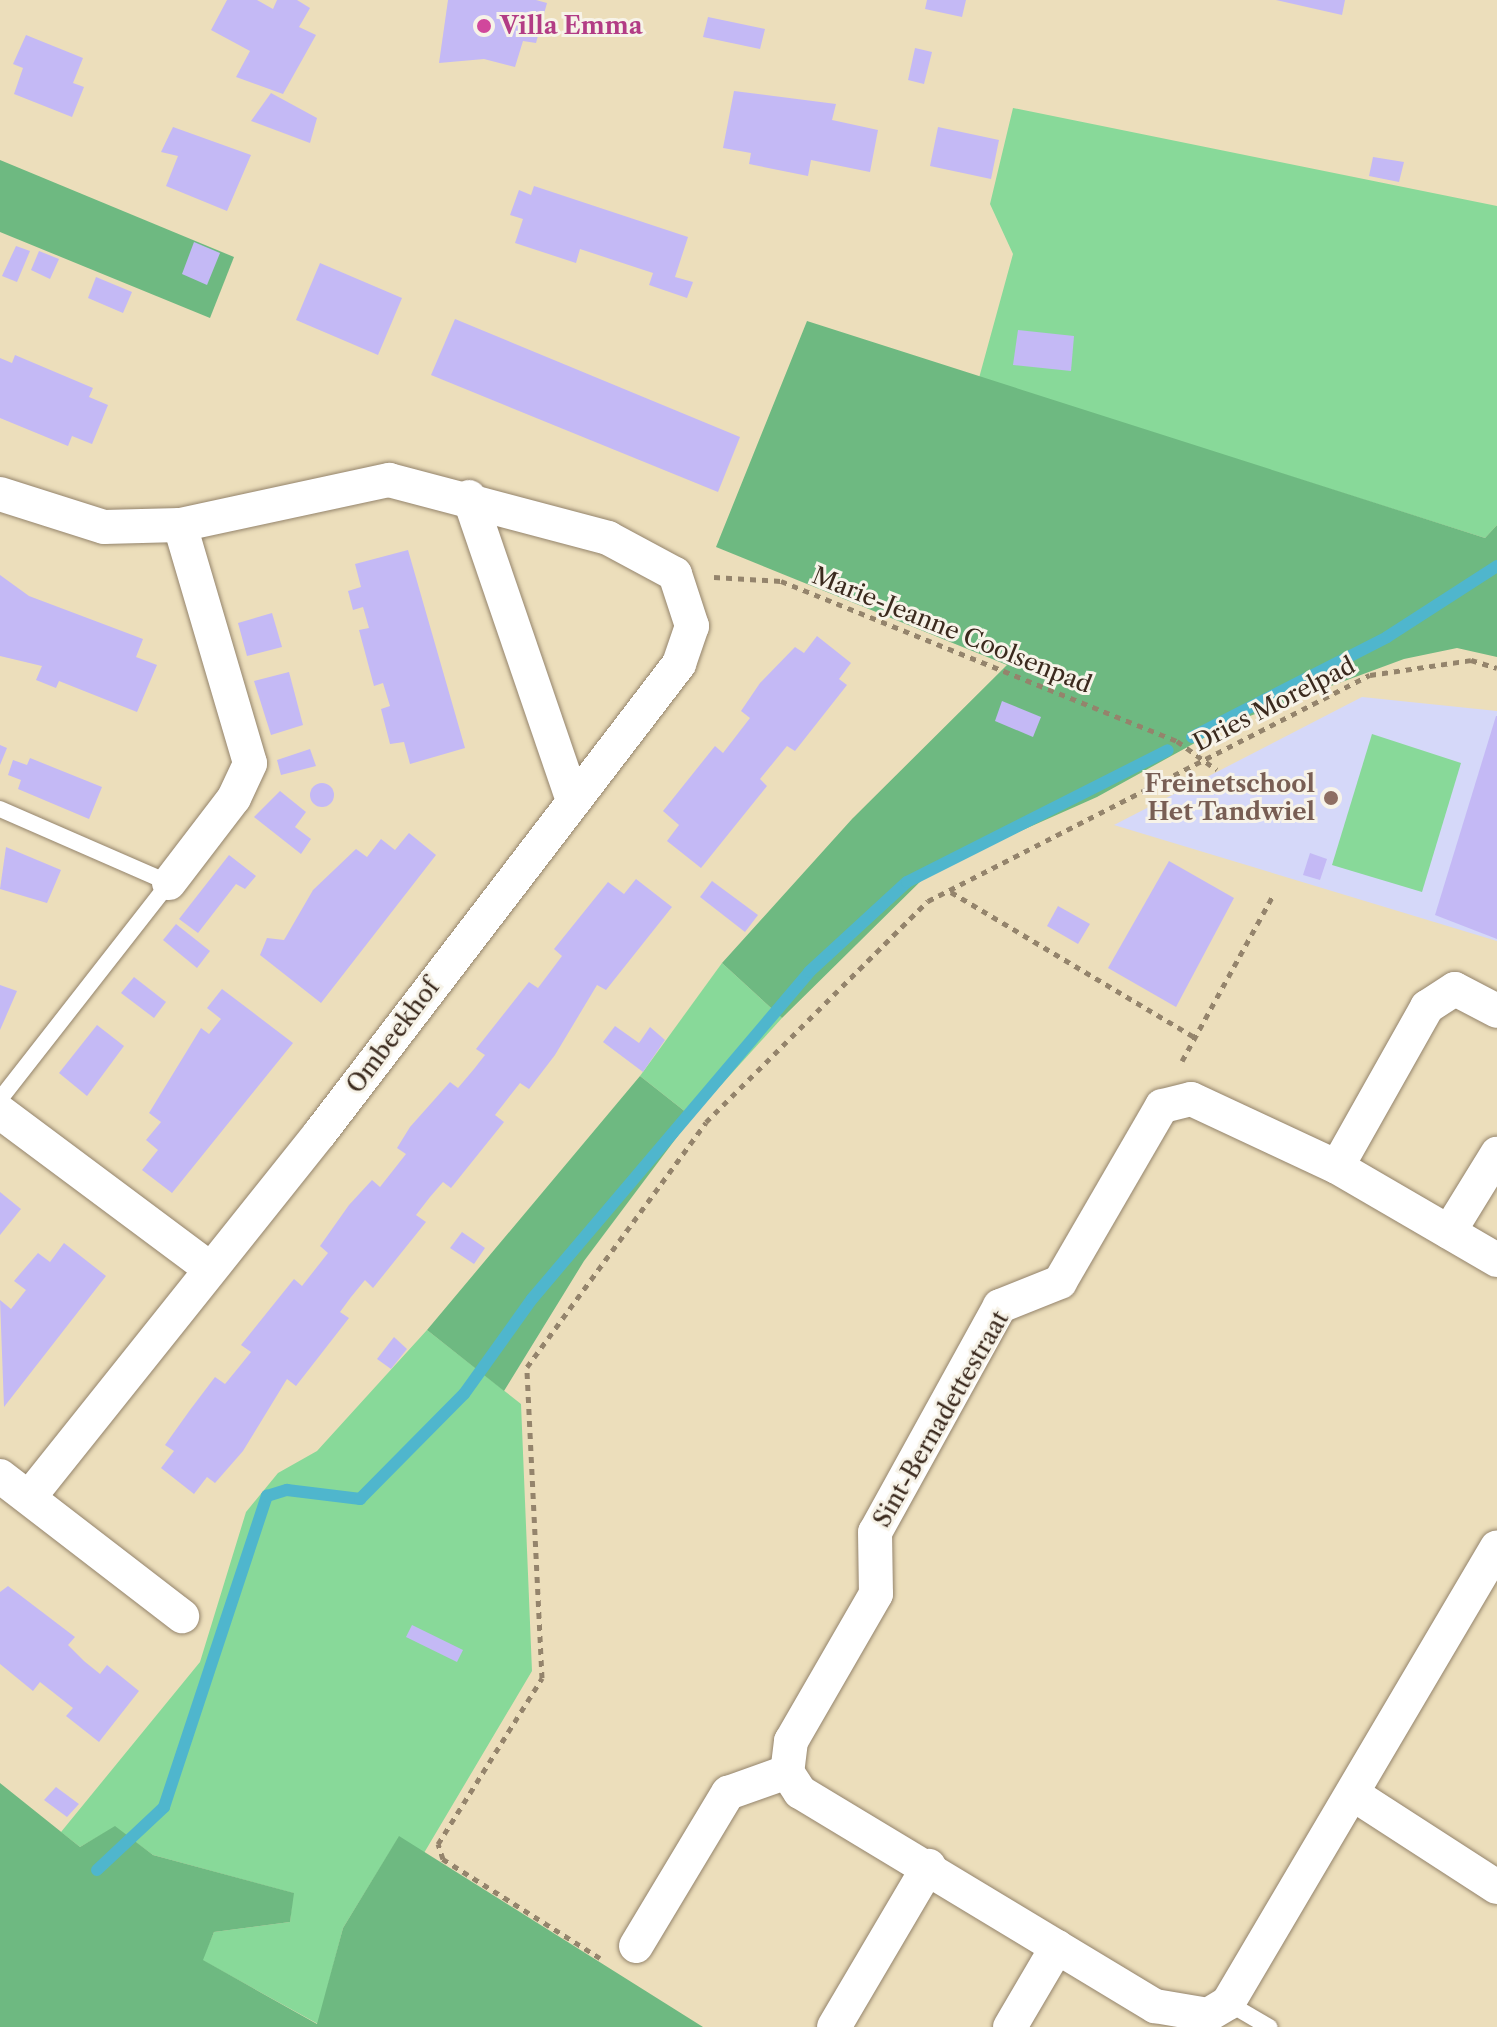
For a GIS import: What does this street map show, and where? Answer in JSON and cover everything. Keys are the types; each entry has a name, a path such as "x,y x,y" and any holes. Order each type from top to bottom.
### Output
{"street":[{"path":"0,494 104,527 180,525 389,480 469,497 608,538 675,574"},
{"path":"469,497 573,801"},
{"path":"169,883 234,798 250,763 180,525"},
{"name":"Ombeekhof","path":"29,1497 679,664 691,605 675,574"},
{"path":"1337,1167 1427,1007 1455,989 1497,1011"},
{"path":"1162,1106 1191,1099 1337,1167 1497,1260"},
{"name":"Sint-Bernadettestraat","path":"787,1772 791,1741 876,1594 875,1532 1000,1306 1060,1282 1162,1106"},
{"path":"0,1112 208,1267"},
{"path":"1449,1232 1497,1154"},
{"path":"0,1476 182,1616"},
{"path":"636,1946 728,1793 787,1772 800,1792 929,1866 1057,1947 1183,2016 1228,2003 1497,1547"},
{"path":"1353,1794 1497,1887"},
{"path":"834,2027 929,1866"},
{"path":"1010,2027 1057,1947"}],"lane":[{"path":"0,809 169,883 0,1099"},
{"path":"1228,2003 1269,2027"}],"path":[{"name":"Marie-Jeanne Coolsenpad","path":"675,574 781,581 1177,741 1217,770"},
{"name":"Dries Morelpad","path":"636,1946 621,1971 443,1859 438,1844 542,1678 527,1367 706,1122 928,901 1370,675 1471,660 1497,668"},
{"path":"950,891 1193,1036"},
{"path":"1162,1106 1193,1036 1272,897"}],"shaded area":[{"name":"Freinetschool Het Tandwiel","path":"1362,697 1497,711 1497,941 1114,825"}],"green space":[{"path":"1013,108 1497,206 1497,525 1485,538 979,378 1013,254 990,204"},
{"path":"0,160 234,257 210,318 0,232"},
{"path":"807,321 1485,538 1497,525 1497,657 1457,648 1404,659 1231,723 1097,797 931,871 782,1018 722,963 852,819 1007,665 716,547"},
{"path":"1372,734 1461,763 1422,892 1332,865"},
{"path":"722,963 782,1018 692,1117 640,1076"},
{"path":"640,1076 692,1117 584,1261 504,1391 427,1330"},
{"path":"427,1330 521,1404 532,1671 424,1853 399,1837 343,1928 318,2024 202,1960 214,1932 290,1922 293,1893 153,1855 115,1827 80,1847 61,1832 200,1662 246,1512 278,1473 317,1451"},
{"path":"0,1783 80,1847 115,1826 153,1855 294,1893 290,1922 214,1932 203,1960 317,2024 343,1928 399,1836 703,2027 0,2027"}],"building":[{"path":"227,0 257,0 273,9 277,0 297,0 310,8 299,27 316,35 283,94 236,77 250,51 211,30"},
{"path":"448,0 536,0 547,3 536,43 523,41 515,67 484,59 439,63"},
{"path":"927,0 966,0 962,17 925,9"},
{"path":"1276,0 1345,0 1342,15"},
{"path":"708,17 765,29 760,49 703,37"},
{"path":"26,35 83,58 73,83 84,87 72,117 14,94 23,68 13,64"},
{"path":"915,48 932,52 924,84 908,80"},
{"path":"734,91 836,104 832,120 878,130 870,172 811,160 808,176 749,164 751,153 723,148"},
{"path":"271,93 317,118 310,143 251,121"},
{"path":"173,127 251,155 227,211 166,186 178,156 161,152"},
{"path":"938,127 999,140 991,179 930,166"},
{"path":"1373,157 1404,162 1399,182 1369,176"},
{"path":"534,186 688,237 675,277 693,282 687,298 649,285 653,273 580,249 576,263 515,243 523,219 510,215 519,190 531,195"},
{"path":"194,242 220,253 207,285 182,274"},
{"path":"16,246 30,251 17,282 2,276"},
{"path":"39,251 59,259 50,279 31,270"},
{"path":"320,263 402,298 378,355 296,320"},
{"path":"96,277 132,292 123,313 88,298"},
{"path":"455,319 740,437 718,492 431,375"},
{"path":"1018,330 1074,336 1071,371 1013,365"},
{"path":"15,355 93,388 89,397 108,405 92,444 72,436 68,446 0,418 0,358 12,363"},
{"path":"408,550 465,748 410,764 404,742 390,744 381,709 390,706 383,683 374,686 359,630 369,628 363,607 353,610 348,591 361,587 355,564"},
{"path":"0,575 29,596 143,639 136,657 157,665 137,712 59,681 56,688 36,680 42,666 0,656"},
{"path":"272,613 282,647 247,656 238,623"},
{"path":"817,636 851,663 839,679 847,685 795,751 787,746 760,779 767,786 701,868 667,841 679,825 663,811 715,746 723,753 750,718 741,711 760,683 795,647 804,653"},
{"path":"289,672 303,725 271,735 254,681"},
{"path":"1002,701 1041,717 1033,737 995,721"},
{"path":"1497,716 1497,939 1435,915"},
{"path":"0,745 7,748 0,765"},
{"path":"310,749 316,766 281,775 277,760"},
{"path":"30,758 102,787 89,819 18,789 21,780 8,775 13,760 27,765"},
{"path":"322,783 330,787 334,795 330,803 322,807 314,803 310,795 314,787"},
{"path":"280,791 306,812 295,827 311,839 301,854 254,817"},
{"path":"409,833 436,855 321,1003 260,955 267,938 284,940 313,890 356,849 367,857 381,839 395,850"},
{"path":"6,847 61,870 47,903 0,889"},
{"path":"1310,853 1327,859 1320,880 1303,875"},
{"path":"229,855 256,876 245,889 236,884 198,933 179,919"},
{"path":"1169,861 1234,898 1176,1007 1108,968"},
{"path":"636,879 672,907 606,990 597,985 555,1055 529,1089 520,1083 495,1115 504,1122 451,1188 443,1182 430,1197 416,1215 426,1222 373,1288 365,1280 351,1297 340,1312 349,1318 296,1386 287,1379 243,1451 215,1483 207,1477 194,1494 161,1468 174,1451 165,1445 190,1410 215,1377 225,1384 251,1352 241,1345 294,1279 302,1286 328,1253 320,1246 349,1205 372,1180 380,1187 406,1154 397,1148 410,1127 450,1082 458,1088 474,1069 485,1055 476,1049 529,982 538,988 562,956 554,949 608,882 624,894"},
{"path":"712,881 758,915 745,932 700,897"},
{"path":"1058,906 1090,924 1078,944 1047,926"},
{"path":"176,924 210,951 197,968 163,940"},
{"path":"134,977 166,1002 154,1018 121,993"},
{"path":"0,985 17,991 0,1030"},
{"path":"222,989 293,1043 172,1193 142,1170 158,1150 146,1140 161,1122 149,1113 201,1028 209,1034 221,1019 207,1008"},
{"path":"97,1025 124,1046 87,1096 59,1073"},
{"path":"615,1026 639,1043 650,1027 665,1040 643,1072 603,1042"},
{"path":"0,1192 21,1209 0,1235"},
{"path":"462,1232 485,1248 474,1264 450,1248"},
{"path":"64,1243 106,1276 4,1407 0,1300 11,1309 26,1290 14,1281 38,1253 50,1262"},
{"path":"394,1337 407,1349 391,1369 377,1359"},
{"path":"8,1586 75,1637 68,1645 100,1674 107,1665 139,1691 99,1742 66,1716 73,1708 40,1682 33,1691 0,1664 0,1592"},
{"path":"412,1625 463,1650 457,1662 406,1637"},
{"path":"56,1787 79,1804 67,1817 44,1800"}],"waterway":[{"path":"1192,737 1387,637 1497,566"},
{"path":"97,1870 164,1807 267,1496 287,1490 360,1499 464,1394 532,1299 809,972 907,882 1168,750"}],"place":[{"name":"Villa Emma","path":"484,26"},
{"name":"Freinetschool Het Tandwiel","path":"1331,798"}]}
